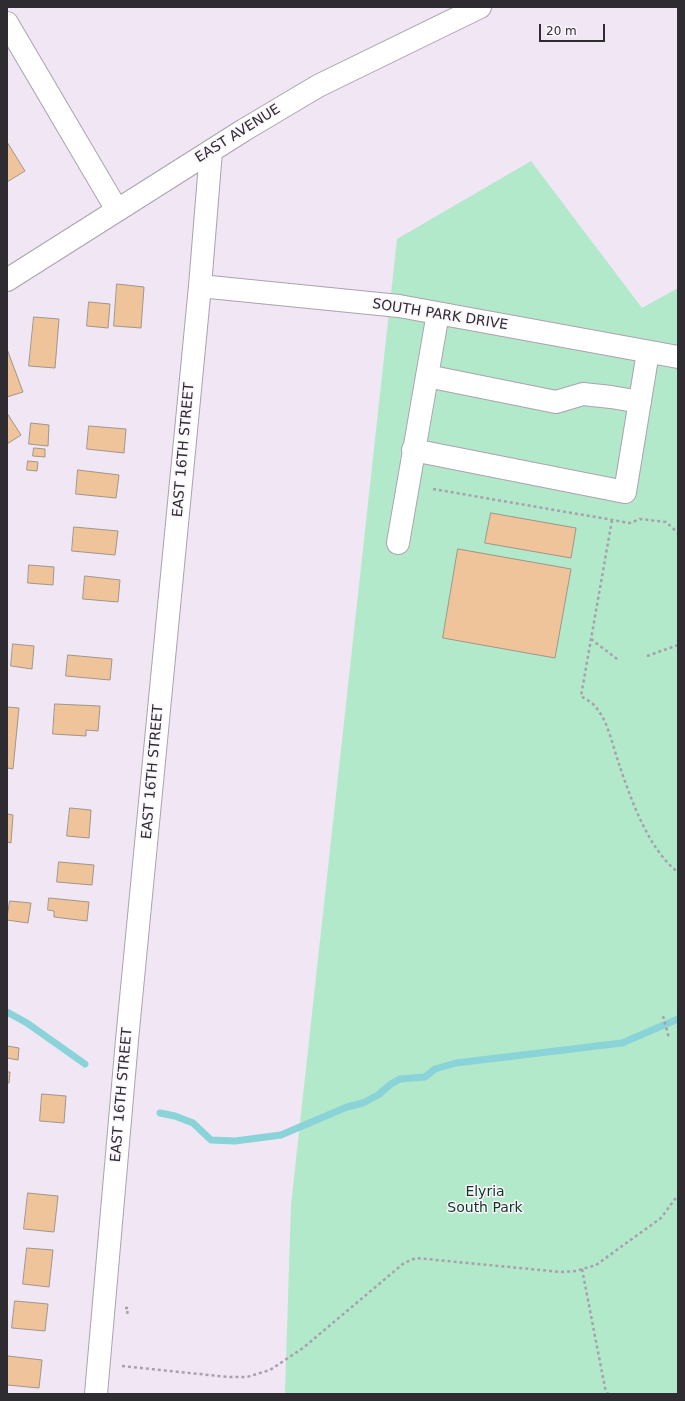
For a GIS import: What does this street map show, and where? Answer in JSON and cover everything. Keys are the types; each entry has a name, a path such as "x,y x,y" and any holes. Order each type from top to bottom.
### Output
{"street":[{"name":"EAST AVENUE","path":"7,280 211,151 318,86 480,7"},
{"path":"7,23 117,210"},
{"name":"EAST 16TH STREET","path":"96,1394 125,1063 200,286 211,151"},
{"name":"SOUTH PARK DRIVE","path":"200,286 399,306 678,358"},
{"path":"398,543 438,313"},
{"path":"413,450 625,492 648,352"},
{"path":"427,376 556,402 583,394 640,402"}],"path":[{"path":"432,489 630,523 640,519 666,522 678,533"},
{"path":"612,520 581,696 593,703 605,725 619,766 646,833 663,858 678,872"},
{"path":"591,639 617,659"},
{"path":"647,656 678,645 678,640"},
{"path":"663,1016 669,1038"},
{"path":"122,1366 228,1378 247,1377 270,1370 303,1348 404,1263 416,1258 561,1272 576,1271 596,1265 661,1218 678,1195"},
{"path":"582,1269 605,1388 608,1394"}],"green space":[{"name":"Elyria South Park","path":"531,161 642,308 678,288 678,1394 285,1394 291,1205 397,239"}],"building":[{"path":"7,142 25,171 7,182"},
{"path":"117,284 144,287 141,328 114,326"},
{"path":"89,302 110,304 108,328 87,326"},
{"path":"34,317 59,319 55,368 29,366"},
{"path":"7,349 23,392 7,397"},
{"path":"7,413 21,435 7,444"},
{"path":"31,423 49,425 48,446 29,444"},
{"path":"89,426 126,429 124,453 87,449"},
{"path":"34,448 45,449 45,457 33,456"},
{"path":"28,461 38,462 37,471 27,470"},
{"path":"78,470 119,475 116,498 76,494"},
{"path":"491,513 576,528 571,558 485,543"},
{"path":"74,527 118,531 115,555 72,551"},
{"path":"458,549 571,569 555,658 443,638"},
{"path":"29,565 54,567 53,585 28,583"},
{"path":"85,576 120,580 118,602 83,599"},
{"path":"13,644 34,646 32,669 11,666"},
{"path":"68,655 112,659 110,680 66,676"},
{"path":"55,704 100,706 98,731 86,730 86,736 53,734"},
{"path":"7,707 19,708 13,769 7,768"},
{"path":"70,808 91,810 89,838 67,836"},
{"path":"7,814 13,815 11,843 7,842"},
{"path":"59,862 94,865 92,885 57,882"},
{"path":"49,898 89,902 87,921 54,917 54,911 48,910"},
{"path":"10,901 31,903 28,923 7,920"},
{"path":"7,1046 19,1048 18,1060 7,1058"},
{"path":"7,1072 10,1072 9,1083 7,1083"},
{"path":"42,1094 66,1096 64,1123 40,1121"},
{"path":"28,1193 58,1196 54,1232 24,1229"},
{"path":"27,1248 53,1250 49,1287 23,1284"},
{"path":"15,1301 48,1304 45,1331 12,1328"},
{"path":"8,1356 42,1360 39,1388 7,1385"}],"waterway":[{"path":"7,1012 27,1023 85,1064"},
{"path":"160,1113 175,1116 193,1123 211,1140 235,1141 281,1135 347,1107 363,1103 378,1095 391,1084 400,1079 425,1077 435,1069 456,1063 622,1043 678,1019"}]}
